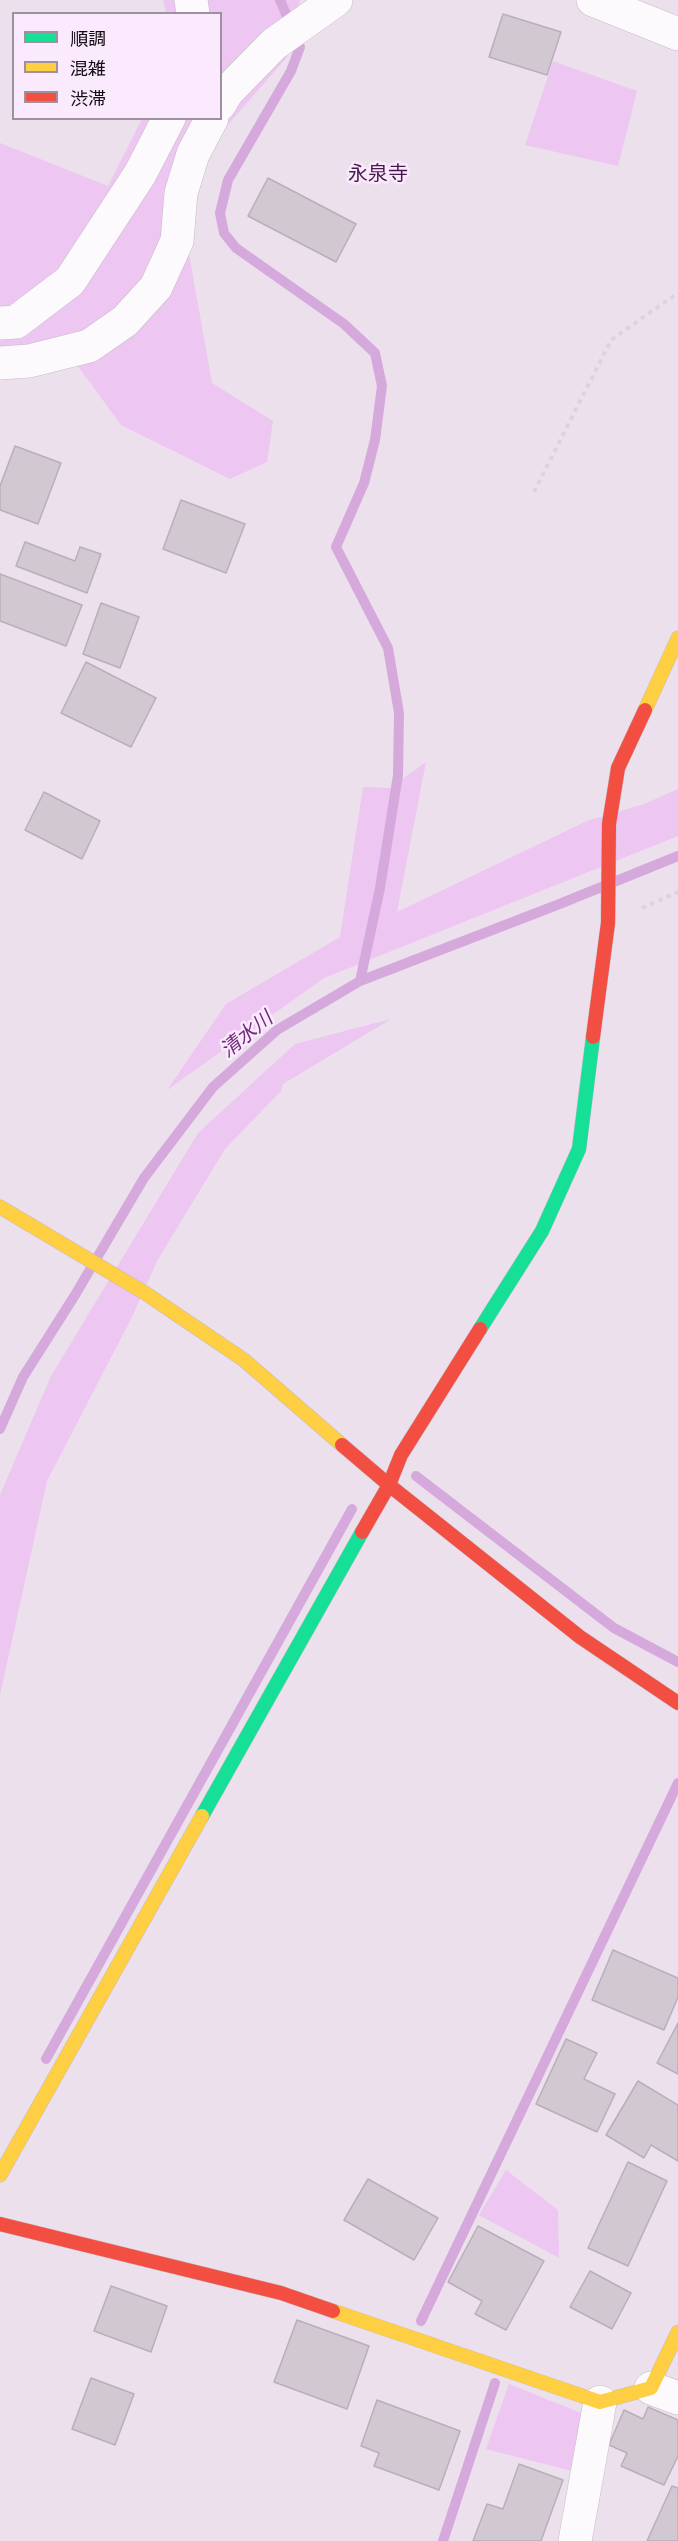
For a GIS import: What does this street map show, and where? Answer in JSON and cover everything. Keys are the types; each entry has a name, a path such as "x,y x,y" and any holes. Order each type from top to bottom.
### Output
{"street":[{"path":"593,0 678,34"},
{"path":"222,101 227,92 274,45 324,8"},
{"path":"0,323 16,322 70,281 140,174 168,120"},
{"path":"0,363 29,362 89,346 125,321 156,287 177,241 181,193 193,154 211,120"},
{"path":"0,2175 388,1485 401,1455 542,1231 579,1149 608,923 609,824 618,768 678,638"},
{"path":"0,1207 145,1293 244,1360 388,1485 580,1637 678,1703"},
{"path":"0,2224 281,2293 600,2402 664,2393 678,2332"},
{"path":"575,2541 600,2402"}],"path":[{"path":"534,492 610,340 678,293"}],"shaded area":[{"path":"163,0 300,0 287,57 218,136 184,226 212,383 273,421 267,462 230,479 121,425 77,365 0,370 0,143 108,186 141,120 222,120 222,12 166,12"},
{"path":"553,61 637,91 618,166 525,145"},
{"path":"426,762 397,912 587,821 644,804 678,789 678,836 324,978 167,1090 226,1004 340,937 363,787 390,788"},
{"path":"391,1019 283,1084 281,1091 225,1149 157,1261 132,1317 47,1481 0,1695 0,1495 51,1376 198,1133 295,1044"},
{"path":"506,2170 558,2210 559,2258 479,2215"},
{"path":"509,2384 581,2413 572,2471 486,2449"}],"building":[{"path":"503,14 561,32 547,75 489,57"},
{"path":"268,178 356,224 336,262 248,216"},
{"path":"15,446 61,463 38,524 0,510 0,486"},
{"path":"181,500 245,524 226,573 163,549"},
{"path":"25,542 75,561 80,547 101,554 87,593 16,566"},
{"path":"0,574 82,605 66,646 0,621"},
{"path":"101,603 139,617 120,668 83,654"},
{"path":"86,662 156,698 131,747 61,713"},
{"path":"44,792 100,821 82,859 25,830"},
{"path":"613,1950 678,1978 678,1997 664,2030 592,2000"},
{"path":"678,2023 678,2074 657,2063"},
{"path":"566,2039 597,2053 584,2079 615,2094 597,2132 536,2104"},
{"path":"638,2081 678,2105 678,2161 651,2145 644,2158 606,2135"},
{"path":"628,2162 667,2181 628,2266 588,2248"},
{"path":"368,2179 438,2218 414,2260 344,2220"},
{"path":"478,2226 544,2261 506,2330 475,2314 482,2301 448,2282"},
{"path":"590,2271 631,2293 612,2329 570,2307"},
{"path":"111,2286 167,2306 151,2352 94,2331"},
{"path":"297,2320 369,2346 347,2409 274,2382"},
{"path":"91,2378 134,2394 115,2445 72,2429"},
{"path":"377,2400 460,2431 439,2490 374,2466 379,2453 361,2446"},
{"path":"648,2407 678,2420 678,2456 664,2485 621,2466 627,2453 609,2445 624,2410 643,2419"},
{"path":"519,2464 563,2480 541,2541 473,2541 487,2504 503,2509"},
{"path":"672,2486 678,2488 678,2541 647,2541"}],"waterway":[{"path":"280,0 300,47 291,71 228,180 220,213 224,233 236,248 344,324 375,353 382,386 375,440 364,483 336,547 388,648 399,713 398,775 380,888 360,981"},
{"name":"清水川","path":"0,1429 23,1377 75,1295 144,1178 213,1087 277,1030 360,981 678,856"},
{"path":"416,1476 614,1628 678,1662"},
{"path":"46,2059 352,1509"},
{"path":"421,2321 678,1783"},
{"path":"443,2541 495,2383"}],"traffic: fast":[{"path":"480,1329 542,1231 579,1149 593,1037"},
{"path":"202,1816 362,1532"}],"traffic: slow":[{"path":"645,710 678,638"},
{"path":"0,1207 145,1293 244,1360 342,1445"},
{"path":"0,2175 202,1816"},
{"path":"333,2311 600,2402 651,2388 678,2332"}],"traffic: jam":[{"path":"593,1037 608,923 609,824 618,768 645,710"},
{"path":"362,1532 389,1485 401,1455 480,1329"},
{"path":"342,1445 580,1637 678,1703"},
{"path":"0,2224 281,2293 333,2311"}],"district":[{"name":"永泉寺","path":"378,174"}]}
